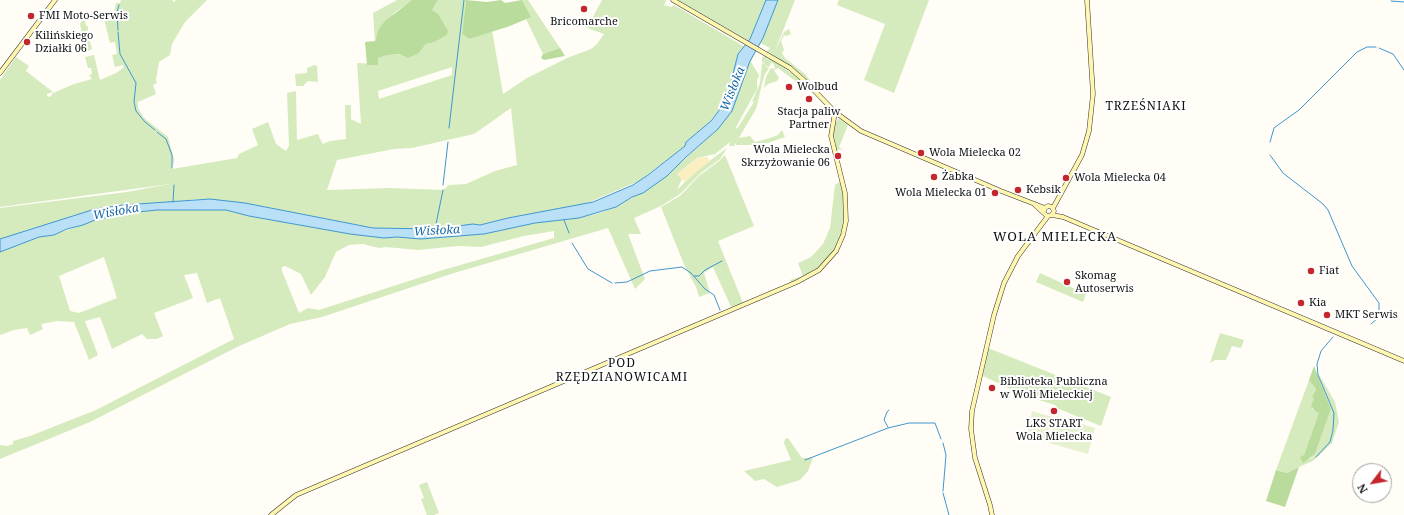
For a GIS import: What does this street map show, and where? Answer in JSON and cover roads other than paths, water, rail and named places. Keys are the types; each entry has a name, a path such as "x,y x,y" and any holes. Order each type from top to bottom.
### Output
{"street":[{"path":"0,73 55,0"},
{"path":"673,0 771,56 798,75 835,112 868,134 1404,361"},
{"path":"992,515 990,504 975,458 971,431 971,418 992,320 1004,283 1018,256 1049,211 1082,155 1089,131 1093,94 1088,0"},
{"path":"271,515 296,495 797,282 819,270 836,251 843,235 846,221 845,193 831,136 835,112"}],"water":[{"name":"Wisłoka","path":"766,0 778,0 763,38 750,61 732,111 718,129 667,176 643,193 632,197 616,207 579,218 535,223 484,234 421,239 397,237 384,238 350,234 249,216 226,210 157,210 128,213 95,220 54,235 39,237 0,252 0,239 95,209 123,205 210,199 245,203 373,228 435,229 473,224 480,225 508,218 593,202 633,185 648,175 685,146 686,142 711,121 727,100 726,95 738,54 750,39"}],"waterway":[{"path":"449,128 464,0"},
{"path":"1391,1 1404,2"},
{"path":"118,30 117,12 119,5"},
{"path":"118,32 120,54 136,83 134,102 136,111 145,122 155,130"},
{"path":"1270,142 1274,128 1299,110 1357,52 1367,47 1376,47"},
{"path":"1379,48 1393,54 1404,70"},
{"path":"157,132 166,139 172,155 172,168"},
{"path":"443,185 448,142"},
{"path":"1270,155 1283,173 1323,204 1328,210 1352,266 1379,303 1379,317 1371,324"},
{"path":"173,202 174,185"},
{"name":"Wisłoka","path":"435,229 443,190"},
{"path":"564,220 569,233"},
{"path":"572,243 588,269 612,283"},
{"path":"694,276 699,276 705,270 722,261"},
{"path":"615,283 627,282 650,271 682,267 691,273 705,289 714,295 720,310"},
{"path":"1316,457 1330,442 1333,430 1334,413 1318,375 1317,364 1321,351 1333,337"},
{"path":"888,427 884,420 889,410"},
{"path":"805,460 888,428 909,423 935,423 941,439"},
{"path":"943,443 946,455 943,491"},
{"path":"943,493 949,515"}],"place":[{"name":"Bricomarche","path":"584,9"},
{"name":"FMI Moto-Serwis","path":"31,16"},
{"name":"Kilińskiego Działki 06","path":"27,42"},
{"name":"Wolbud","path":"789,87"},
{"name":"Stacja paliw Partner","path":"809,99"},
{"name":"Wola Mielecka 02","path":"921,153"},
{"name":"Wola Mielecka Skrzyżowanie 06","path":"838,156"},
{"name":"Żabka","path":"934,177"},
{"name":"Wola Mielecka 04","path":"1066,178"},
{"name":"Kebsik","path":"1018,190"},
{"name":"Wola Mielecka 01","path":"995,193"},
{"name":"Fiat","path":"1311,271"},
{"name":"Skomag Autoserwis","path":"1067,282"},
{"name":"Kia","path":"1301,303"},
{"name":"MKT Serwis","path":"1327,315"},
{"name":"Biblioteka Publiczna w Woli Mieleckiej","path":"992,388"},
{"name":"LKS START Wola Mielecka","path":"1054,411"}],"district":[{"name":"TRZEŚNIAKI","path":"1146,107"},
{"name":"WOLA MIELECKA","path":"1055,237"},
{"name":"POD RZĘDZIANOWICAMI","path":"622,371"}]}
